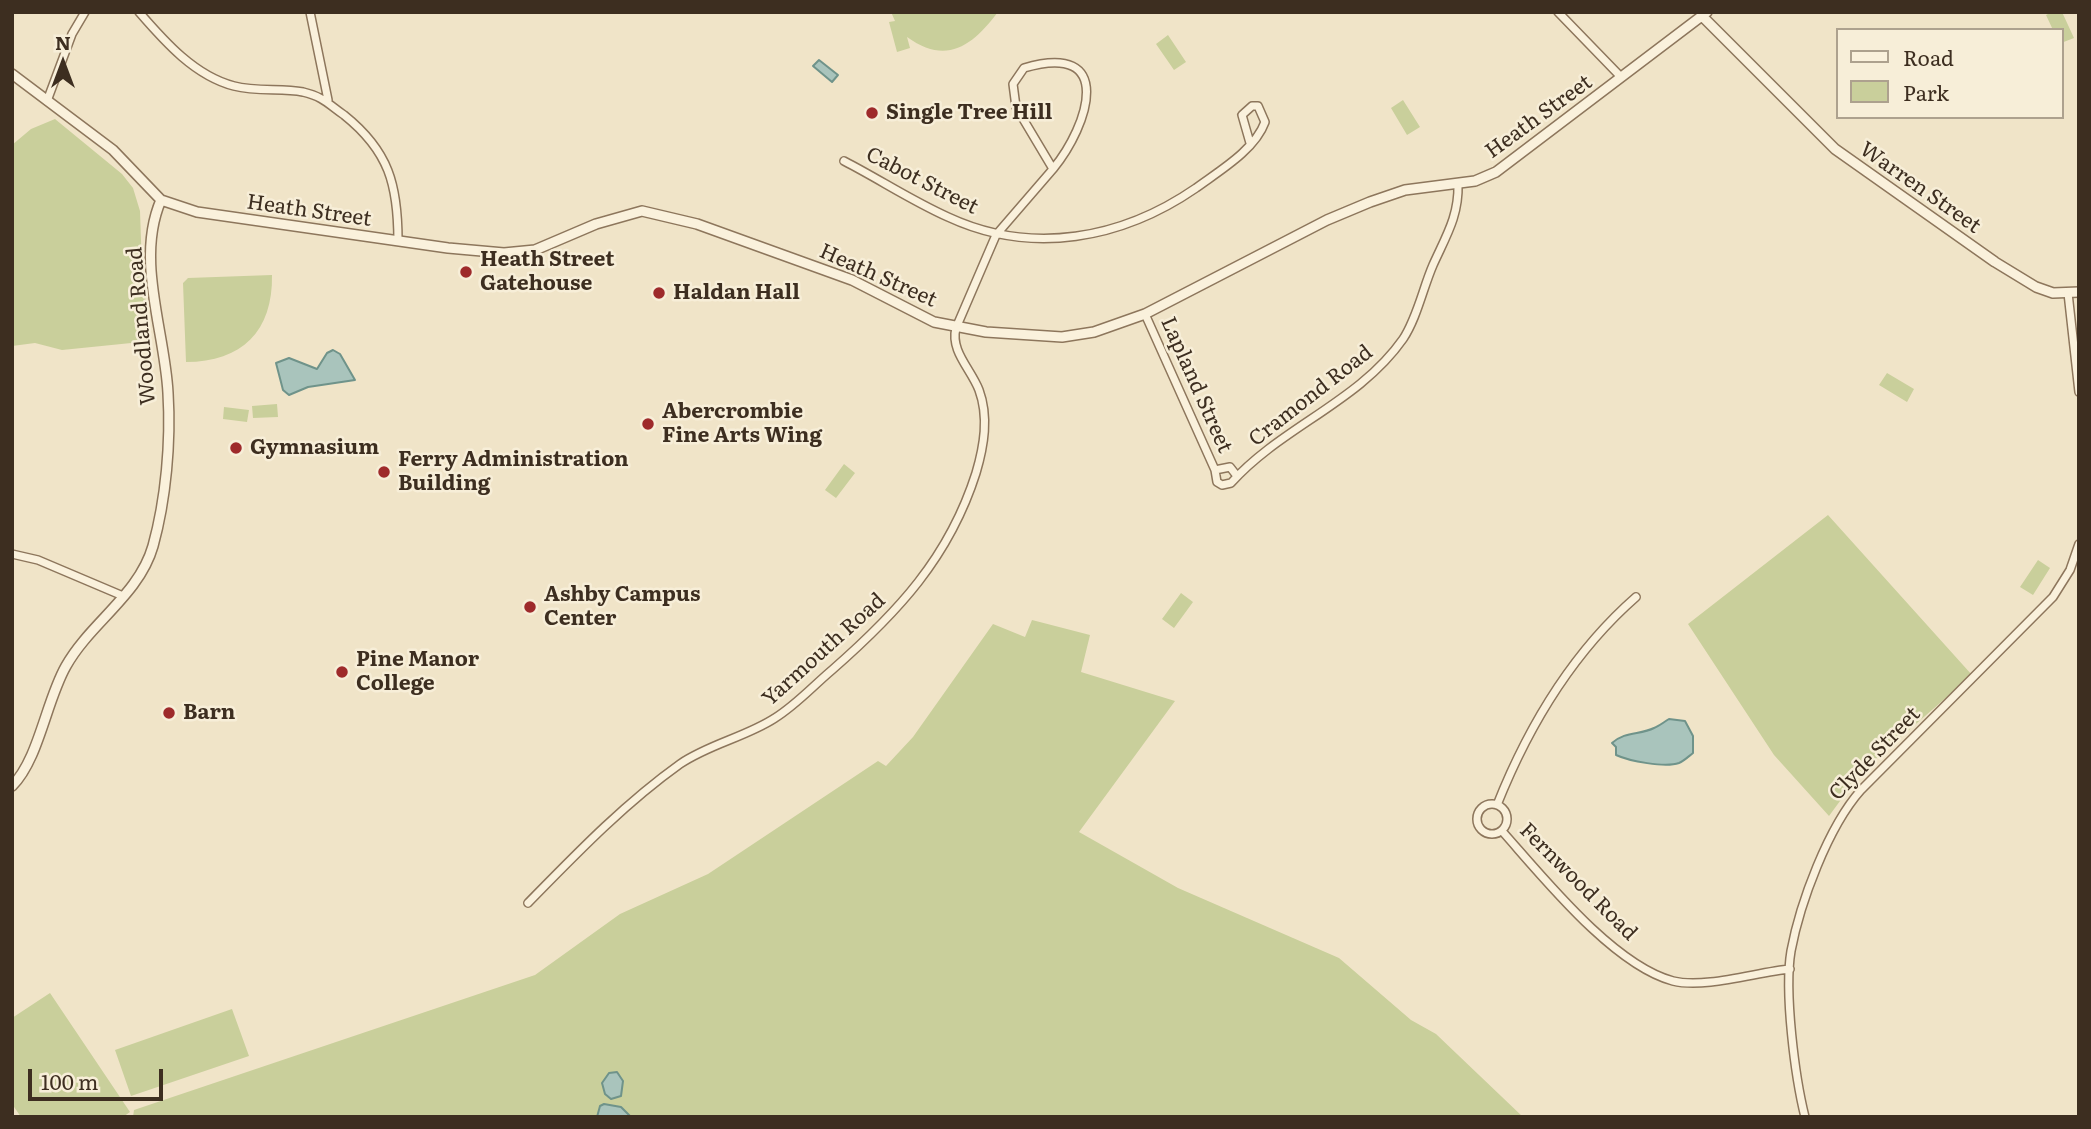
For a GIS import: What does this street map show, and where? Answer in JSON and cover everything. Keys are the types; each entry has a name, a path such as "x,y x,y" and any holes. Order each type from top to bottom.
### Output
{"street":[{"path":"47,101 72,34 85,12"},
{"path":"139,12 186,61 213,77 233,86 303,92 328,100 377,146 388,167 396,202 398,241"},
{"path":"310,12 328,100"},
{"path":"1558,12 1621,77"},
{"name":"Heath Street","path":"12,74 113,150 161,200 212,215 482,253 526,251 596,224 642,211 697,224 827,270 934,321 956,328 1026,337 1062,337 1094,332 1145,314 1327,220 1370,202 1405,190 1458,184 1496,172 1705,14"},
{"name":"Warren Street","path":"1705,14 1842,155 2009,271 2042,290 2079,292"},
{"path":"956,328 996,235 1053,169 1076,133 1086,100 1085,78 1077,67 1066,63 1021,69 1012,88 1016,107 1053,169"},
{"name":"Cabot Street","path":"844,161 948,217 996,235 1062,239 1091,236 1121,227 1184,196 1250,143 1265,122 1263,110 1258,106 1252,106 1242,115 1250,143"},
{"name":"Cramond Road","path":"1237,476 1287,435 1363,383 1405,336 1458,208 1458,184"},
{"name":"Woodland Road","path":"12,786 26,765 68,662 140,574 152,549 160,510 168,394 151,261 152,223 161,200"},
{"path":"2068,293 2079,392"},
{"name":"Lapland Street","path":"1145,314 1215,470 1217,482 1222,485 1231,483 1237,476 1230,467 1215,470"},
{"name":"Yarmouth Road","path":"528,903 596,834 679,765 700,751 775,719 874,633 913,593 933,564 965,503 984,437 985,422 979,392 958,353 954,337 956,328"},
{"name":"Clyde Street","path":"1805,1117 1800,1093 1790,969 1791,951 1813,880 1839,817 1861,790 2053,597 2070,570 2079,544"},
{"path":"12,554 37,560 123,596"},
{"name":"Fernwood Road","path":"1497,804 1516,756 1565,676 1595,636 1636,597"},
{"name":"Fernwood Road","path":"1487,804 1497,804 1504,810 1508,819 1502,831 1488,834 1477,824 1480,810 1487,804"},
{"name":"Fernwood Road","path":"1502,831 1609,942 1631,960 1673,981 1694,982 1790,969"}],"green space":[{"path":"891,12 998,12 979,34 958,48 935,50 921,46 907,37 910,48 897,52 889,22 895,21"},
{"path":"2062,12 2074,38 2063,42 2063,28 2052,28 2046,15"},
{"path":"1168,35 1186,62 1174,70 1156,44"},
{"path":"1403,100 1420,127 1407,135 1391,108"},
{"path":"55,119 122,174 133,188 140,211 142,269 151,341 62,350 35,343 12,346 12,145 31,129"},
{"path":"272,275 267,312 250,340 223,356 206,361 186,362 183,283 188,278"},
{"path":"1887,373 1914,389 1907,402 1879,385"},
{"path":"277,404 278,417 253,418 252,406"},
{"path":"224,407 249,410 247,422 223,419"},
{"path":"844,464 855,473 836,498 825,490"},
{"path":"1828,515 1972,675 1862,771 1829,816 1774,755 1688,624"},
{"path":"2038,560 2050,568 2033,595 2020,587"},
{"path":"1181,593 1193,602 1174,628 1162,619"},
{"path":"1032,620 1090,635 1081,672 1175,701 1079,832 1178,888 1339,958 1411,1020 1436,1034 1523,1117 133,1117 134,1110 535,975 620,914 708,874 878,761 886,766 913,737 993,624 1025,637"},
{"path":"50,993 130,1112 123,1117 21,1117 12,1104 12,1018"},
{"path":"232,1009 249,1056 131,1096 115,1050"}],"water":[{"path":"819,60 838,75 832,82 813,66"},
{"path":"333,350 340,354 355,380 308,387 289,395 283,390 276,363 289,358 317,369 327,353"},
{"path":"1669,719 1685,721 1693,736 1693,753 1683,761 1656,764 1616,755 1616,747 1612,743 1617,739 1649,730"},
{"path":"617,1072 623,1081 621,1096 611,1099 605,1094 602,1083 609,1073"},
{"path":"604,1104 621,1107 631,1117 597,1117 600,1106"}],"place":[{"name":"Single Tree Hill","path":"872,113"},
{"name":"Heath Street Gatehouse","path":"466,272"},
{"name":"Haldan Hall","path":"659,293"},
{"name":"Abercrombie Fine Arts Wing","path":"648,424"},
{"name":"Gymnasium","path":"236,448"},
{"name":"Ferry Administration Building","path":"384,472"},
{"name":"Ashby Campus Center","path":"530,607"},
{"name":"Pine Manor College","path":"342,672"},
{"name":"Barn","path":"169,713"}]}
